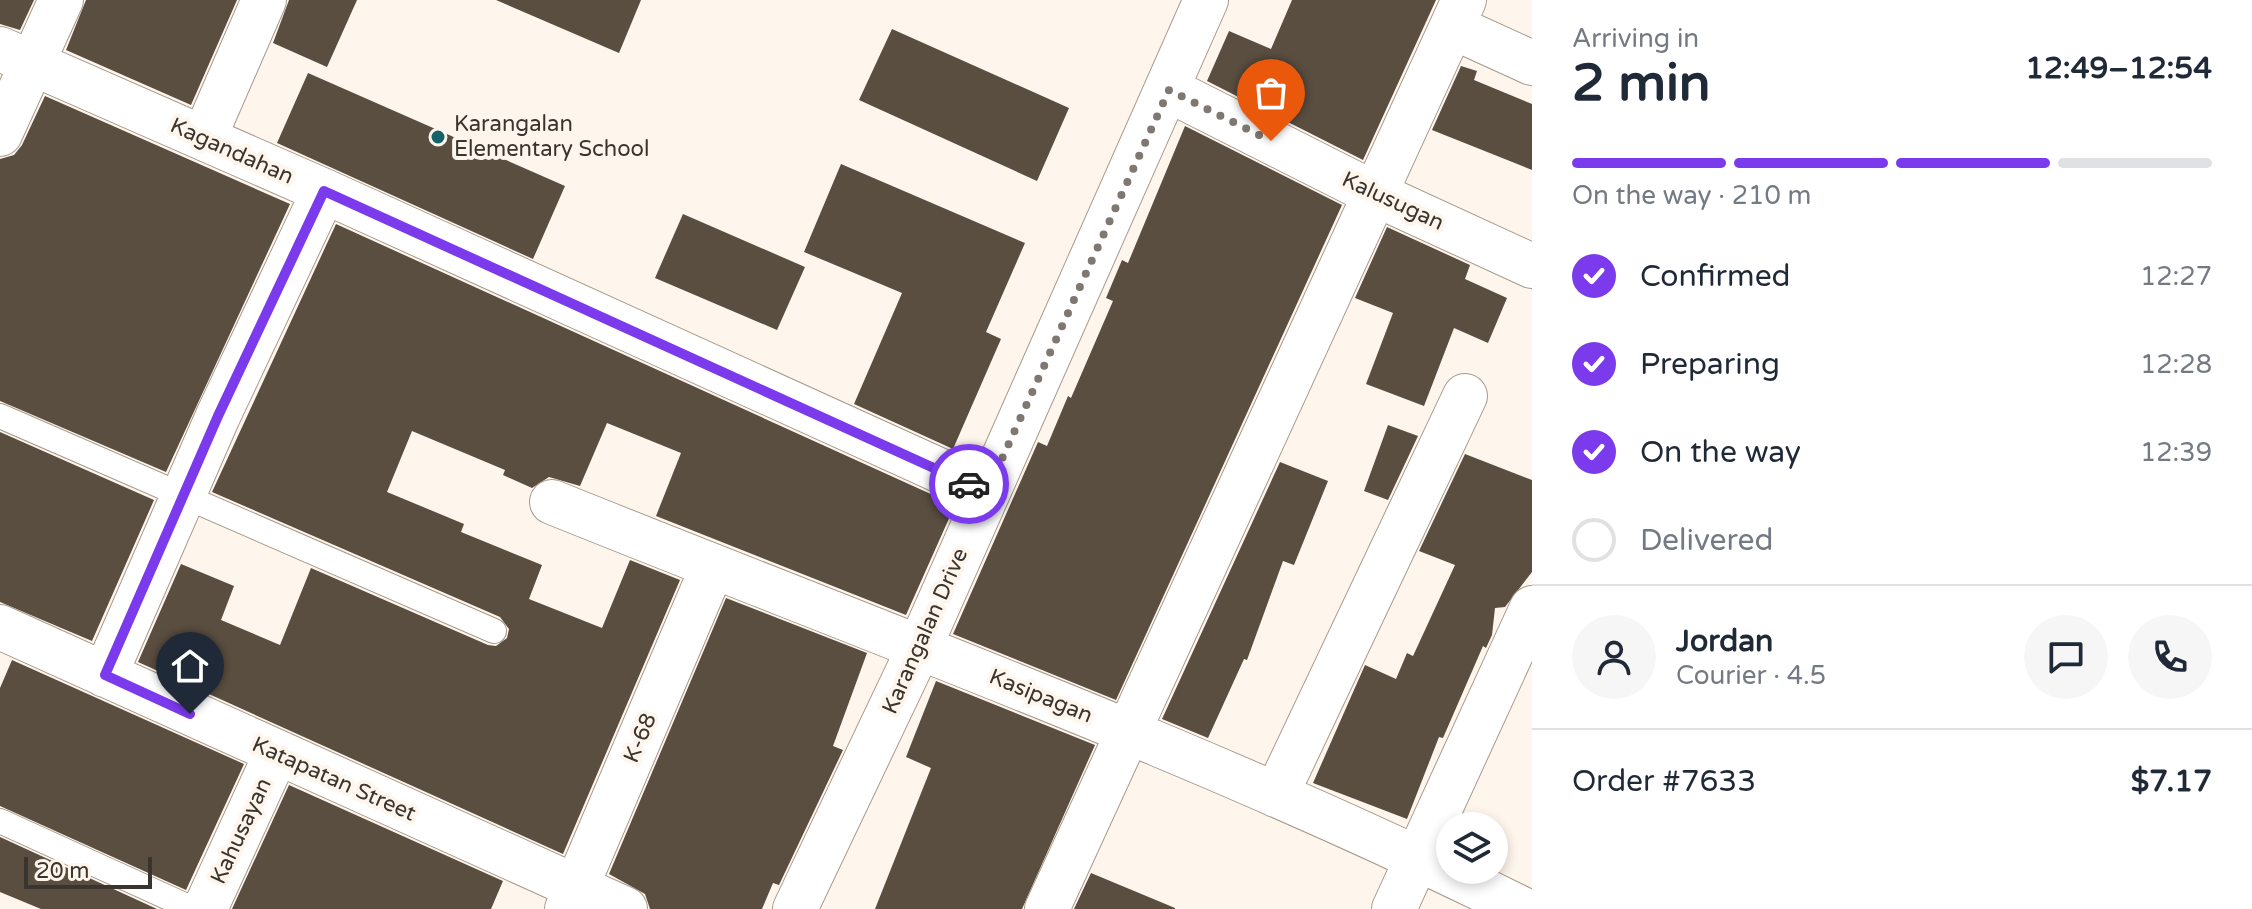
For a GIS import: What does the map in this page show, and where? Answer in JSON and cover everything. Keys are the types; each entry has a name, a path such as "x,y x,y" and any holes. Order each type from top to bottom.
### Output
{"street":[{"path":"0,134 16,56 61,0"},
{"path":"204,138 264,0"},
{"name":"Karangalan Drive","path":"795,909 920,646 1169,90 1206,0"},
{"path":"1047,909 1373,193 1458,14 1532,63"},
{"name":"Kagandahan","path":"16,56 324,191 987,492"},
{"name":"Kalusugan","path":"1169,90 1373,193 1532,266"},
{"path":"105,675 183,496 324,191"},
{"path":"1276,795 1465,396"},
{"name":"Kasipagan","path":"552,502 920,646 1128,732 1417,857 1522,909"},
{"name":"K-68","path":"572,899 713,566"},
{"path":"1394,909 1532,608"},
{"name":"Katapatan Street","path":"0,627 276,754 572,899 625,909"},
{"name":"Kahusayan","path":"205,909 276,754"}],"lane":[{"path":"0,416 494,631"},
{"path":"0,821 193,909"}],"building":[{"path":"0,0 34,0 20,30 0,24"},
{"path":"86,0 237,0 191,105 66,50"},
{"path":"289,0 357,0 327,67 273,43"},
{"path":"496,0 641,0 619,53"},
{"path":"1292,0 1436,0 1363,160 1207,81 1229,31 1271,49"},
{"path":"892,29 1069,108 1037,181 859,100"},
{"path":"1461,66 1477,71 1474,80 1532,104 1532,170 1432,130"},
{"path":"308,73 565,186 533,259 277,143"},
{"path":"45,96 290,204 166,472 0,401 0,159 14,155 22,145"},
{"path":"1185,126 1342,205 1116,700 953,634 1038,442 1047,446 1068,396 1071,398 1113,301 1106,298 1122,260 1128,263"},
{"path":"841,164 1025,243 986,332 1001,339 953,449 854,404 902,293 804,252"},
{"path":"683,214 805,267 777,330 655,278"},
{"path":"336,224 955,505 906,615 656,516 681,453 607,423 580,486 549,477 532,488 503,475 505,470 412,431 387,492 464,524 461,532 542,565 529,599 602,628 630,560 680,580 563,854 138,662 181,564 234,586 221,620 280,645 311,568 488,645 496,646 507,638 509,629 500,617 212,492"},
{"path":"1387,227 1470,265 1465,279 1507,298 1488,343 1454,328 1424,406 1366,384 1393,313 1355,298"},
{"path":"1388,425 1418,436 1388,500 1364,491"},
{"path":"0,432 154,500 92,641 0,602"},
{"path":"1465,454 1532,480 1532,572 1505,607 1495,608 1492,635 1486,648 1483,646 1443,738 1439,737 1407,819 1313,783 1365,665 1396,679 1407,653 1413,656 1455,565 1419,551"},
{"path":"1280,462 1328,481 1294,565 1283,561 1247,660 1244,659 1208,738 1162,719"},
{"path":"726,598 867,653 833,746 843,750 779,885 773,883 762,909 650,909 645,894 609,874"},
{"path":"12,660 244,764 186,890 0,806 0,688"},
{"path":"936,681 1095,745 1022,909 875,909 931,768 906,757"},
{"path":"289,785 503,881 491,909 232,909"},
{"path":"0,837 157,909 41,909 0,892"},
{"path":"1091,873 1175,908 1175,909 1074,909"}],"way so far":[{"path":"969,484 987,492 1169,90 1271,141"}],"place":[{"name":"Karangalan Elementary School","path":"438,137"}],"route":[{"path":"190,714 105,675 218,416 324,191 969,484"}]}
